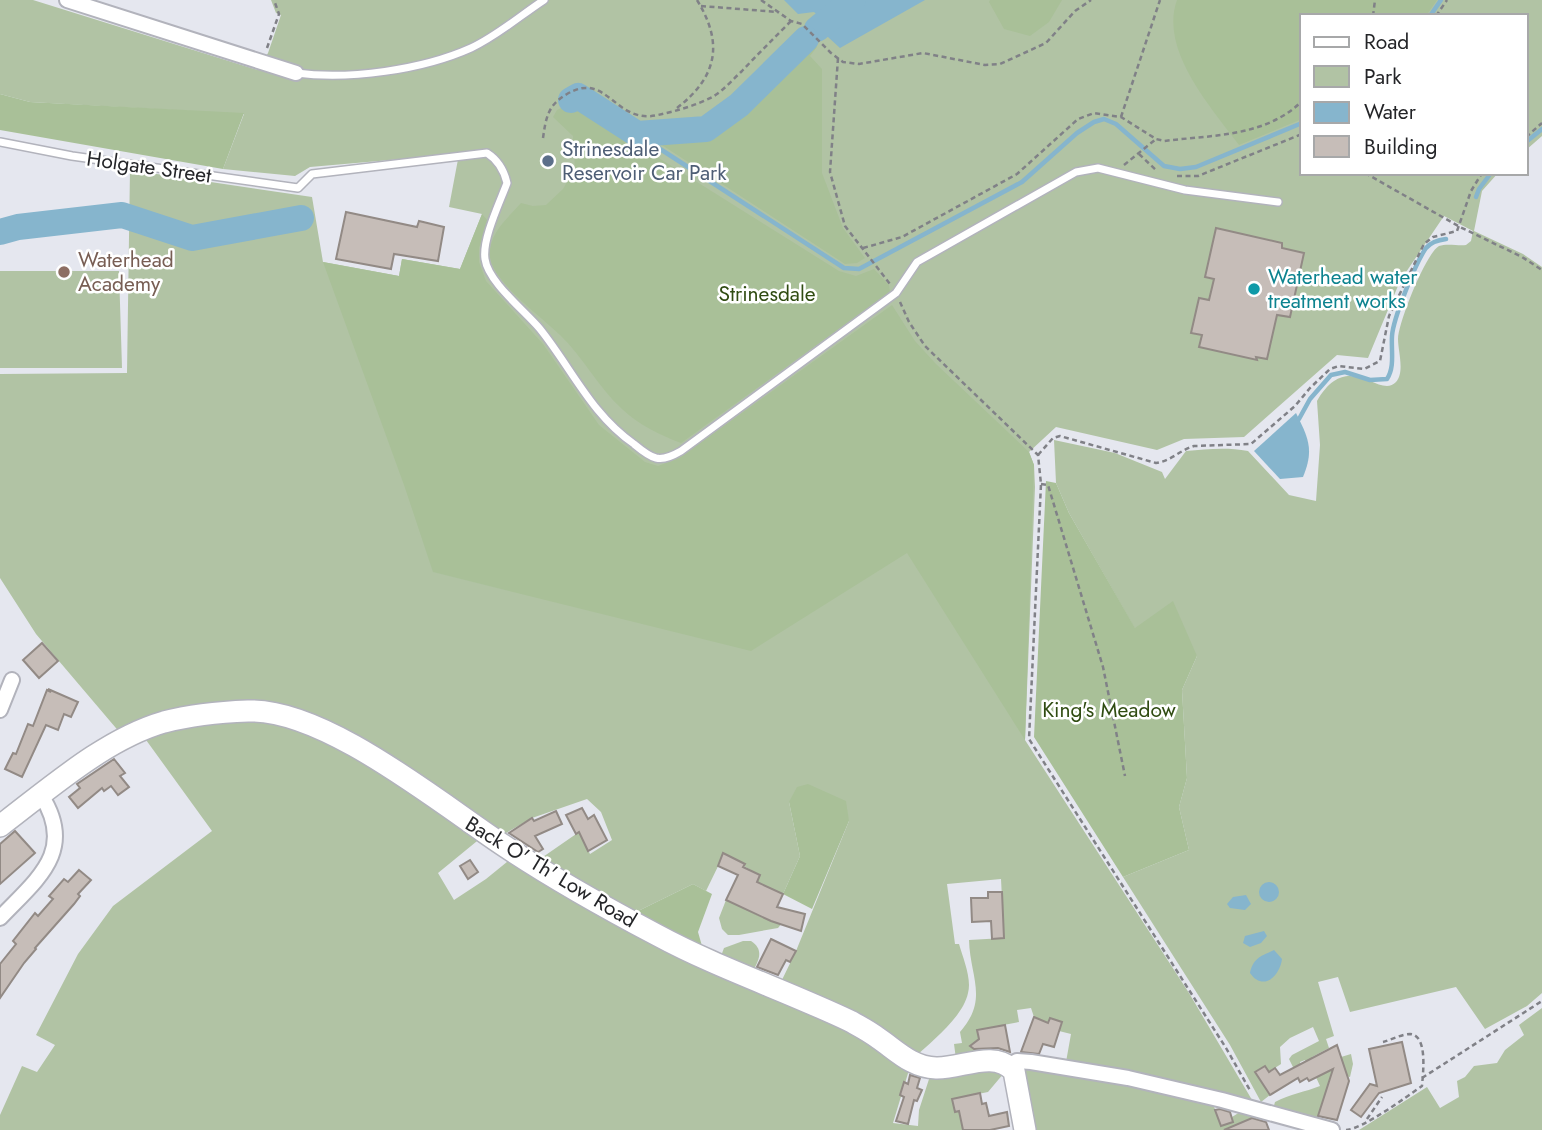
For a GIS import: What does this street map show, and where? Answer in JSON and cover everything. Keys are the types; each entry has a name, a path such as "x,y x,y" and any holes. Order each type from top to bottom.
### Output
{"street":[{"path":"67,0 296,73"},
{"path":"0,710 12,680"},
{"name":"Back O' Th' Low Road","path":"0,826 106,749 163,722 251,711 297,719 332,733 509,849 659,937 850,1021 902,1057 936,1068 988,1060 1009,1066"},
{"path":"0,918 45,870 52,858 57,836 54,821 41,795"},
{"path":"1025,1130 1014,1071 1009,1066 1017,1061 1128,1078 1332,1130"}],"lane":[{"path":"296,73 319,76 362,75 445,58 474,47 544,0"},
{"name":"Holgate Street","path":"0,142 72,156 298,188 312,174 487,153 496,159 505,173 507,183 485,245 485,260 489,272 539,328 601,416 623,436 656,458 671,457 681,451 896,293"},
{"path":"896,293 916,262 1076,172 1098,167 1185,190 1278,202"}],"path":[{"path":"262,61 279,14 274,0"},
{"path":"675,111 695,95 710,71 714,45 707,16 697,0"},
{"path":"761,0 791,21 802,24 844,62 859,64 923,53 985,65 1000,64 1046,43 1075,11 1091,0"},
{"path":"1121,117 1160,0"},
{"path":"701,6 779,12"},
{"path":"543,138 547,113 556,100 579,87 590,86 625,111 637,116 655,116 675,111 714,96 791,21"},
{"path":"838,58 830,172 845,226 896,293 909,322 925,346 1038,455 1041,484 1029,739 1226,1048 1260,1111"},
{"path":"1528,135 1542,123"},
{"path":"1173,176 1198,176 1300,136"},
{"path":"1156,139 1139,154 1158,172 1165,174"},
{"path":"1369,175 1542,270"},
{"path":"1038,455 1052,438 1060,436 1156,463 1164,462 1194,446 1251,444 1295,406 1330,369 1339,366 1364,369 1380,361 1389,316 1424,244 1433,237 1458,231 1471,191 1481,175"},
{"path":"1041,484 1048,485 1102,667 1125,776"},
{"path":"1422,1078 1542,1001"},
{"path":"1343,1130 1350,1130 1365,1122 1422,1086 1423,1047 1419,1039 1409,1034 1382,1042"},
{"path":"1365,1122 1381,1097"}],"green space":[{"name":"Strinesdale","path":"0,0 33,0 258,70 268,53 281,15 276,13 271,0 1542,0 1542,136 1528,148 1528,14 1300,14 1300,175 1496,175 1482,191 1474,231 1523,254 1542,267 1542,993 1527,1006 1485,1029 1456,987 1350,1012 1338,977 1318,982 1334,1036 1326,1039 1329,1048 1312,1057 1313,1061 1307,1064 1305,1060 1300,1062 1301,1065 1294,1069 1289,1059 1292,1055 1319,1041 1313,1027 1290,1038 1280,1047 1281,1064 1269,1072 1265,1066 1256,1072 1270,1095 1261,1102 1230,1045 1123,877 1189,850 1179,807 1187,778 1182,690 1197,656 1135,629 1069,513 1056,483 1054,440 1115,453 1162,472 1165,479 1186,451 1232,449 1248,451 1289,495 1316,501 1320,445 1317,401 1329,385 1340,378 1351,376 1389,386 1396,382 1401,367 1399,331 1420,274 1439,246 1466,245 1471,241 1473,231 1444,216 1400,281 1368,358 1337,355 1244,437 1184,439 1157,450 1056,427 1029,452 1034,465 1035,487 1025,740 1189,993 1255,1105 1066,1062 1071,1034 1059,1031 1062,1022 1051,1018 1047,1026 1034,1017 1031,1008 1017,1010 1019,1022 977,1030 979,1041 974,1049 979,1052 990,1050 991,1057 956,1059 954,1044 962,1043 960,1032 969,1020 976,998 969,940 1004,938 1001,879 947,884 955,944 959,944 967,968 968,993 954,1020 915,1057 780,984 849,821 789,802 800,856 783,894 757,882 759,875 724,854 706,891 693,884 630,915 540,859 579,832 590,854 612,840 601,812 587,799 532,818 506,833 496,833 299,712 121,734 36,634 0,578 0,374 127,373 130,170 312,197 323,262 399,276 402,259 460,269 482,214 449,207 459,154 310,167 295,176 223,169 244,114 30,102 0,94"},
{"path":"990,0 1062,0 1049,22 1030,36 1004,29"},
{"path":"1177,0 1437,0 1427,14 1300,14 1300,120 1239,145 1202,96 1181,58 1173,19"},
{"path":"810,40 817,47 810,56 822,69 822,173 843,228 865,258 857,263 845,264 648,136 706,134 743,108"},
{"path":"0,94 30,102 244,113 223,169 0,130"},
{"name":"Strinesdale","path":"580,99 645,143 654,155 839,271 856,276 874,269 889,285 890,292 681,443 643,425 613,400 560,335 519,299 499,277 490,257 495,234 521,203 546,205 563,189 575,168 573,136 553,117 557,110"},
{"path":"482,214 488,221 479,248 479,262 486,281 543,344 599,425 645,462 658,466 679,458 892,305 915,341 1029,452 1034,465 1025,740 907,553 751,651 433,572 323,262 399,276 402,259 460,269"},
{"path":"0,271 119,271 122,368 0,368"},
{"name":"King's Meadow","path":"1046,481 1056,483 1069,513 1135,628 1173,601 1197,656 1182,690 1187,778 1179,807 1189,850 1123,877 1034,737"},
{"path":"257,718 304,731 344,748 482,837 438,873 454,900 513,857 853,1028 909,1070 893,1123 918,1126 919,1110 930,1076 986,1067 1004,1073 988,1092 953,1099 955,1112 962,1111 963,1130 0,1130 0,1115 22,1066 37,1072 55,1045 36,1035 78,954 113,906 212,831 141,733 169,725"},
{"path":"808,784 846,801 849,821 812,909 783,894 800,856 789,802 797,787"},
{"path":"693,884 712,894 698,932 704,953 630,915"},
{"path":"726,900 770,921 783,922 778,928 728,935 722,929 719,918"},
{"path":"751,941 759,950 754,969 721,956 724,948"},
{"path":"1542,1008 1542,1130 1359,1130 1427,1087 1440,1108 1459,1097 1457,1081 1465,1077 1474,1066 1497,1063 1505,1050 1524,1035 1519,1025"},
{"path":"1351,1054 1353,1064 1350,1077 1338,1074 1317,1119 1273,1109 1275,1102 1320,1086 1315,1075 1341,1057"},
{"path":"1030,1066 1212,1101 1221,1126 1233,1122 1232,1117 1245,1109 1263,1115 1265,1120 1258,1116 1250,1119 1246,1130 1030,1130 1021,1070"}],"water":[{"path":"784,0 925,0 840,48 828,37 828,25 814,12 798,14"},
{"path":"1296,413 1308,445 1306,468 1303,477 1280,479 1254,451"},
{"path":"1269,882 1276,885 1279,892 1276,899 1269,902 1262,899 1259,892 1262,885"},
{"path":"1246,895 1251,904 1245,910 1230,908 1227,904 1233,897"},
{"path":"1264,931 1267,936 1261,943 1250,947 1243,943 1245,936"},
{"path":"1274,950 1282,959 1278,971 1265,981 1255,979 1250,973 1253,964 1261,956"}],"building":[{"path":"346,212 417,227 419,221 444,227 438,261 394,254 391,269 336,259"},
{"name":"Waterhead water treatment works","path":"1216,228 1282,243 1282,248 1304,253 1290,317 1277,315 1267,359 1256,357 1257,360 1199,347 1202,335 1191,333 1199,298 1209,300 1214,279 1205,277"},
{"path":"42,643 58,661 39,678 23,660"},
{"path":"48,689 78,702 71,717 64,714 58,730 46,725 22,777 5,769 13,753 16,754 28,724 33,726 47,690 51,692"},
{"path":"114,759 125,773 120,776 129,787 118,795 111,786 104,791 102,788 78,808 69,797 80,788 77,784"},
{"path":"582,808 588,819 594,815 607,840 588,851 579,832 576,834 566,815"},
{"path":"556,811 562,824 535,836 543,849 538,852 509,833 532,818 534,821"},
{"path":"15,831 35,853 0,884 0,844"},
{"path":"723,853 760,875 757,882 783,894 777,907 805,914 801,931 771,921 726,900 738,875 718,866"},
{"path":"470,860 478,872 468,879 460,866"},
{"path":"79,870 91,880 78,894 80,896 74,904 35,948 0,998 0,964 16,944 13,941 35,913 38,916 53,899 49,896 64,879 68,882"},
{"path":"988,892 1002,892 1004,938 992,939 991,921 972,922 971,898 988,898"},
{"path":"771,939 796,951 790,962 786,960 778,975 757,967"},
{"path":"1034,1017 1048,1023 1050,1018 1062,1022 1054,1047 1043,1044 1039,1054 1021,1052"},
{"path":"1005,1025 1010,1052 998,1048 974,1049 970,1046 979,1039 977,1030"},
{"path":"1402,1042 1411,1083 1379,1093 1361,1117 1351,1110 1370,1084 1377,1086 1369,1049"},
{"path":"1337,1045 1349,1081 1337,1120 1318,1116 1333,1069 1309,1081 1307,1078 1300,1082 1298,1078 1270,1095 1255,1072 1265,1066 1269,1072 1275,1068 1280,1075"},
{"path":"910,1075 920,1078 917,1088 922,1090 917,1101 914,1100 908,1124 896,1121 904,1097 900,1095 904,1082 908,1084"},
{"path":"980,1093 982,1104 986,1103 989,1116 1007,1112 1009,1126 990,1130 963,1130 959,1111 955,1112 952,1099"},
{"path":"1215,1110 1230,1112 1233,1122 1221,1126"},
{"path":"1252,1118 1266,1122 1269,1130 1224,1130"}],"waterway":[{"path":"817,29 853,0"},
{"path":"1431,14 1441,0"},
{"path":"571,100 578,96 637,134 706,129 739,105 806,39"},
{"path":"637,134 844,268 859,269 1022,182 1077,133 1094,122 1104,119 1116,124 1164,166 1180,169 1196,167 1300,124"},
{"path":"1528,140 1542,129"},
{"path":"1476,197 1490,175"},
{"path":"0,232 18,227 122,215 192,238 301,218"},
{"path":"1299,419 1310,399 1331,375 1345,372 1370,380 1387,379 1392,364 1393,328 1411,278 1426,248 1446,239"}],"place":[{"name":"Strinesdale Reservoir Car Park","path":"548,161"},
{"name":"Waterhead Academy","path":"64,272"},
{"name":"Waterhead water treatment works","path":"1254,289"}]}
